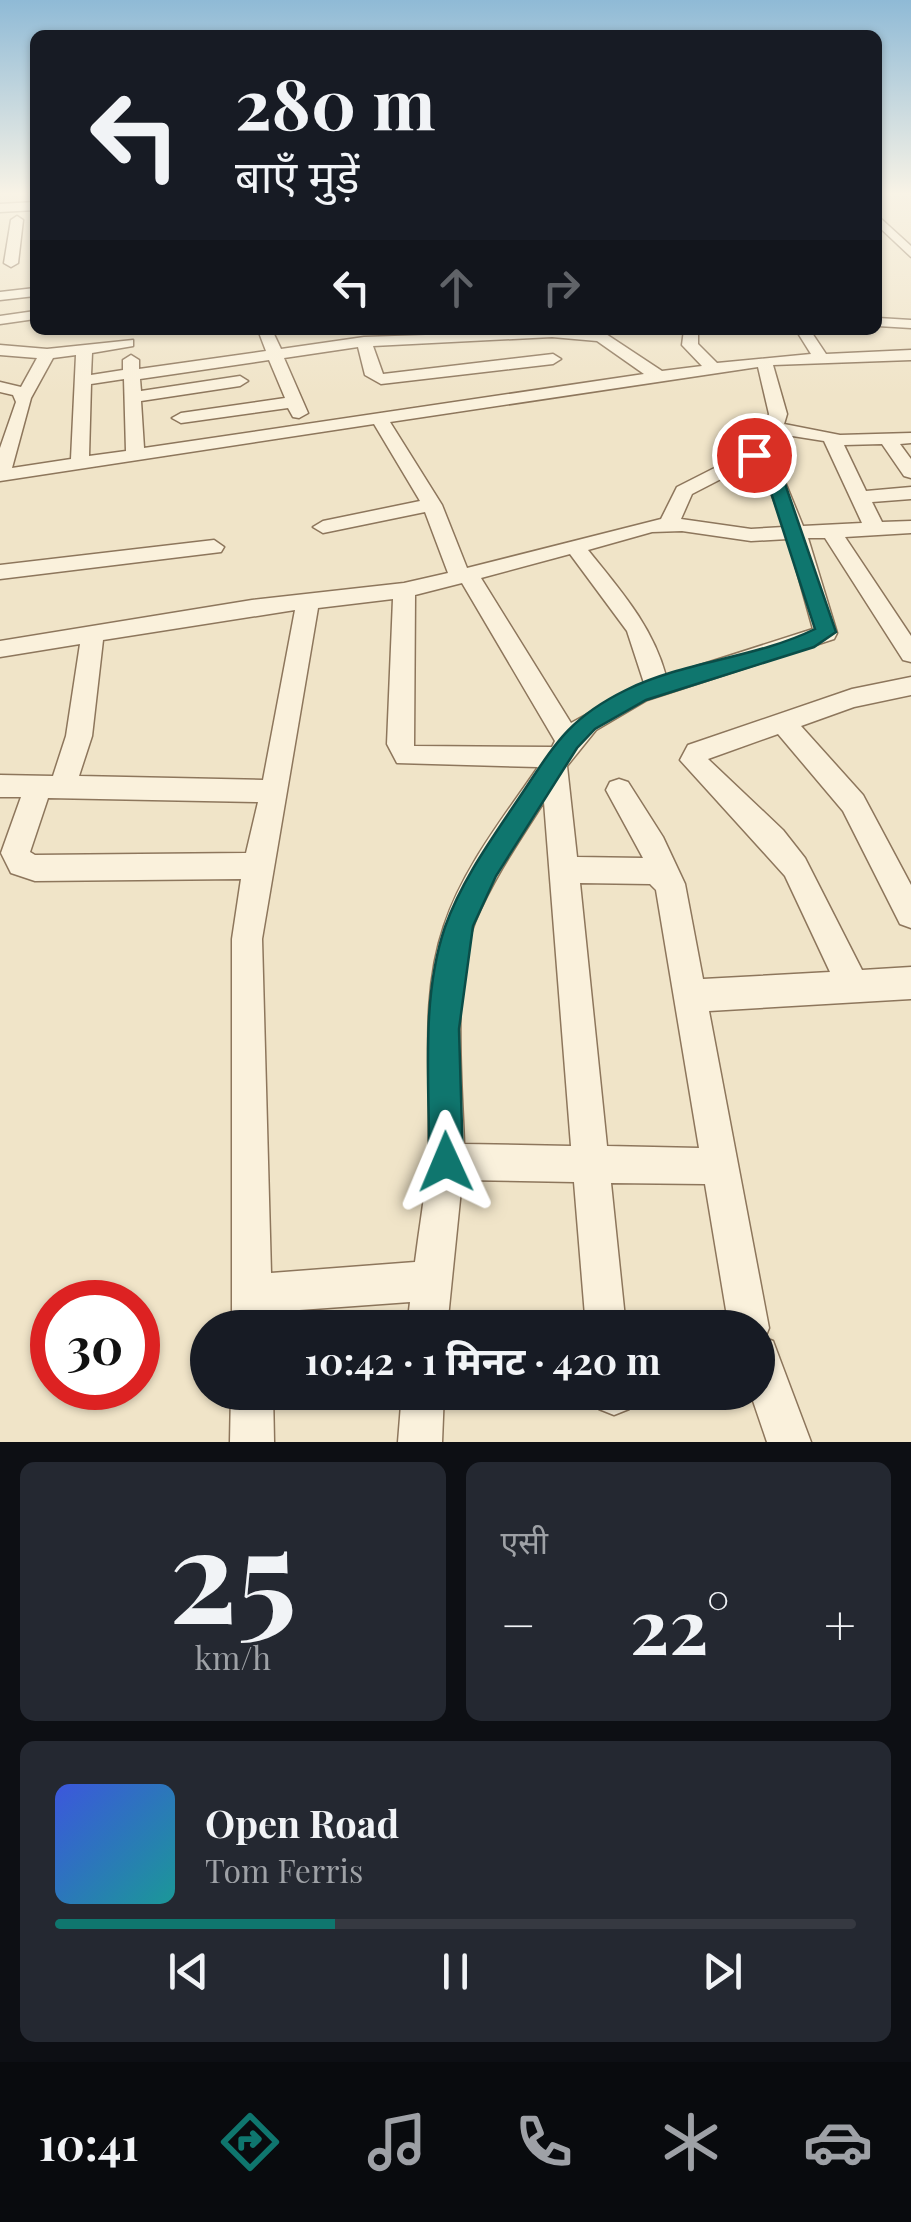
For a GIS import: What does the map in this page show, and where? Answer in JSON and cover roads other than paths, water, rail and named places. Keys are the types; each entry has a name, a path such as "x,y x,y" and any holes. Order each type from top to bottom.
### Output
{"street":[{"path":"0,280 30,277"},
{"path":"0,296 30,293"},
{"path":"0,320 30,316"},
{"path":"882,322 911,324"},
{"path":"79,335 80,463"},
{"path":"267,335 304,430"},
{"path":"82,382 401,335"},
{"path":"609,335 658,376"},
{"path":"691,335 690,345 713,368"},
{"path":"807,335 820,356"},
{"path":"0,350 47,354 81,350 127,337 135,454"},
{"path":"364,342 376,378 553,360"},
{"path":"47,354 24,396 0,475 764,360 911,354"},
{"path":"668,525 684,491 754,455 776,421 764,360"},
{"path":"233,361 249,408"},
{"path":"445,373 460,405"},
{"path":"133,396 240,381"},
{"path":"0,387 24,396"},
{"path":"181,418 295,402"},
{"path":"379,418 432,505 464,576 560,754 564,870 604,1310"},
{"path":"776,421 827,437 911,438"},
{"path":"827,437 875,529"},
{"path":"887,439 911,472"},
{"path":"428,1310 446,1162 444,1058 453,949 486,868 560,754 607,710 657,688 807,642 826,632 770,466 754,455"},
{"path":"857,497 911,493"},
{"path":"323,527 432,505"},
{"path":"0,649 308,600 404,590 668,525 751,535 875,529 907,533"},
{"path":"832,532 911,654"},
{"path":"0,572 214,547"},
{"path":"576,548 636,627 645,643 657,688"},
{"path":"404,590 400,744 406,756 560,754"},
{"path":"252,1310 248,938 308,600"},
{"path":"92,632 79,736 15,852 21,864 34,868 258,866"},
{"path":"852,985 795,867 773,838 693,760 698,752 852,698 911,686"},
{"path":"783,722 853,803 911,914"},
{"path":"0,786 274,791"},
{"path":"619,790 644,828 670,884 745,1310"},
{"path":"564,870 663,873"},
{"path":"691,996 911,982"},
{"path":"446,1162 718,1166"},
{"path":"258,1310 430,1281"},
{"path":"775,1403 789,1442"},
{"path":"252,1410 252,1442"},
{"path":"420,1442 422,1410"}]}
